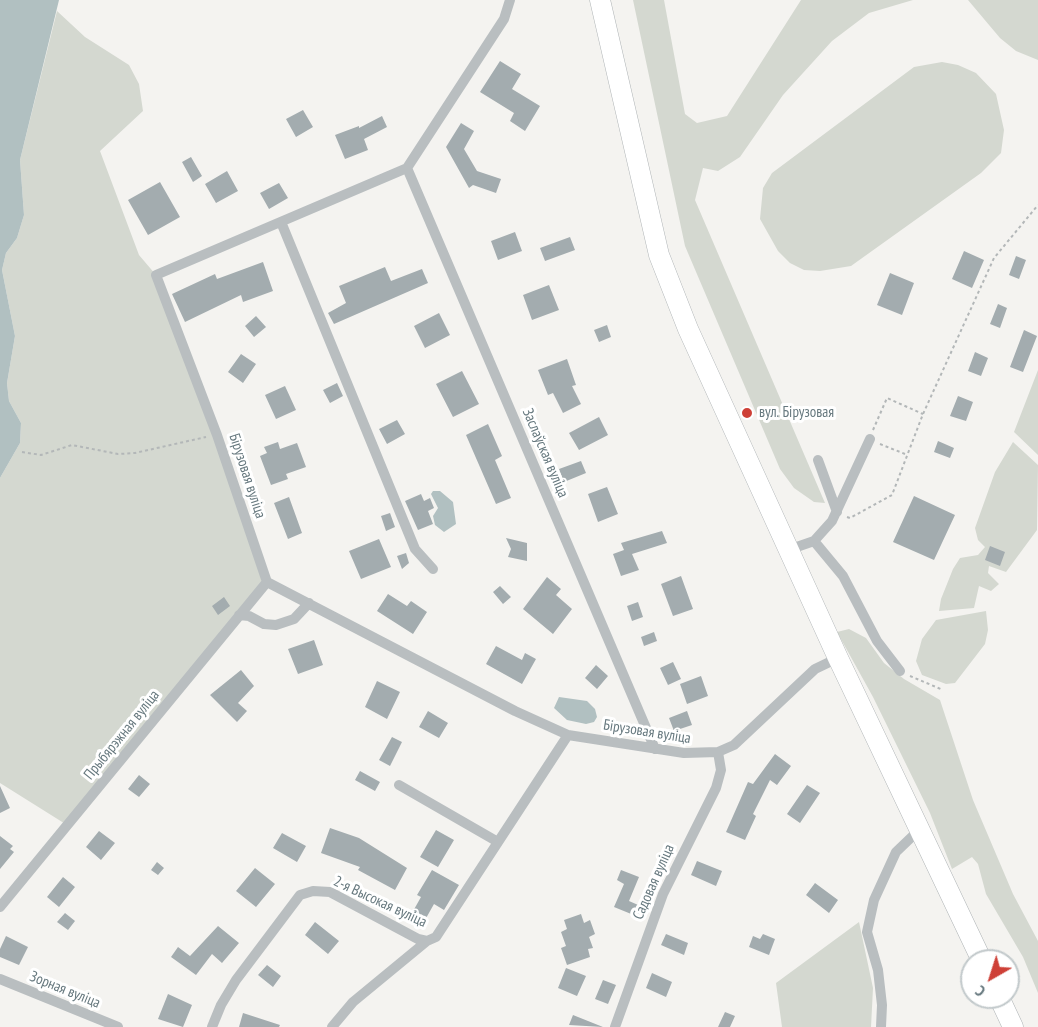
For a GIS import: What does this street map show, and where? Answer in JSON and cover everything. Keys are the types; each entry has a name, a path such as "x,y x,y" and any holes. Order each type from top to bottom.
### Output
{"main road":[{"path":"600,0 659,255 688,329 838,658 976,949"},
{"path":"1005,1009 1013,1027"}],"street":[{"path":"407,168 504,19 510,0"},
{"name":"Бірузовая вуліца","path":"407,168 156,275 217,435 267,582 515,711 568,735 655,749 701,755 718,752 734,745 814,669 838,658"},
{"name":"Заслаўская вуліца","path":"407,168 655,749"},
{"path":"281,222 415,549 433,569"},
{"path":"788,550 814,541 824,532 837,512 870,439"},
{"path":"818,460 837,512"},
{"path":"814,541 843,576 877,641 900,671"},
{"name":"Прыбярэжная вуліца","path":"0,908 267,582"},
{"path":"239,615 249,616 264,624 276,625 294,619 309,603"},
{"name":"2-я Высокая вуліца","path":"212,1027 221,1005 236,980 300,895 313,891 330,892 418,939 428,941 436,936 568,735"},
{"name":"Садовая вуліца","path":"615,1027 663,894 716,788 722,770 718,752"},
{"path":"399,785 498,842"},
{"path":"881,1027 882,1005 878,970 867,932 874,900 896,852 919,830"},
{"path":"332,1027 353,1002 428,941"},
{"name":"Зорная вуліца","path":"0,980 118,1027"}],"path":[{"path":"837,512 850,518 892,495 923,414 994,258 1038,205"},
{"path":"906,455 870,439 887,398 923,414"},
{"path":"22,452 41,454 72,445 118,454 135,453 217,435"},
{"path":"900,671 943,690"}],"shaded area":[{"path":"0,0 59,0 20,160 24,215 17,238 6,253 2,270 15,336 7,383 9,401 21,423 20,443 0,478"},
{"path":"633,0 664,0 685,114 697,123 727,116 801,0 913,0 869,13 832,41 783,95 740,157 718,171 703,168 695,200 825,503 814,502 794,488 780,469 685,246"},
{"path":"968,0 1038,0 1038,60 1016,51 1000,38"},
{"path":"57,11 85,37 129,65 139,84 143,111 100,151 139,255 156,275 267,582 67,825 0,783 0,478 20,443 21,423 9,401 7,383 15,336 2,270 6,253 17,238 24,215 20,160"},
{"path":"942,62 958,65 976,73 996,94 1004,130 1001,153 981,173 851,266 820,271 804,270 790,263 778,251 760,219 763,188 772,173 914,67"},
{"path":"1038,370 1038,455 1014,432"},
{"path":"1013,442 1038,465 1037,530 1006,572 989,566 988,573 999,584 991,591 979,586 974,608 939,611 941,599 960,558 978,555 985,547 978,540 975,528 995,472"},
{"path":"433,491 440,491 453,502 456,524 444,532 435,525 433,516 438,508 431,494"},
{"path":"986,611 988,630 985,644 955,683 946,684 922,675 916,661 922,639 936,620"},
{"path":"849,629 866,638 884,663 904,679 940,700 973,800 1013,894 1038,941 1038,993 1020,949 986,894 978,864 972,857 952,869 930,813 873,697 837,632"},
{"path":"559,697 587,701 595,709 597,717 594,722 586,724 567,720 554,708"},
{"path":"859,922 873,988 871,1027 782,1027 776,983"}],"building":[{"path":"500,61 521,74 512,89 540,106 525,131 510,121 514,113 480,92"},
{"path":"303,110 313,127 296,137 286,119"},
{"path":"382,116 387,127 364,139 368,150 345,159 335,135 359,126 359,128"},
{"path":"461,123 474,131 464,149 477,171 501,179 496,193 473,185 469,188 446,147"},
{"path":"191,157 202,176 193,182 182,162"},
{"path":"227,171 238,191 216,203 205,184"},
{"path":"160,182 180,217 148,235 128,200"},
{"path":"279,183 288,198 269,209 260,193"},
{"path":"515,232 522,251 498,260 491,241"},
{"path":"570,237 575,250 545,261 540,248"},
{"path":"964,251 984,260 972,288 952,279"},
{"path":"1016,256 1026,260 1019,279 1009,275"},
{"path":"263,262 273,291 243,302 241,295 185,322 172,294 215,274 217,279"},
{"path":"385,267 391,281 422,269 428,283 334,324 328,313 346,303 339,286"},
{"path":"890,273 914,283 902,315 877,305"},
{"path":"549,285 559,310 532,320 523,295"},
{"path":"998,304 1007,308 1000,328 990,324"},
{"path":"439,313 450,335 425,348 414,326"},
{"path":"256,316 266,327 254,337 245,326"},
{"path":"607,325 611,337 599,342 594,330"},
{"path":"1024,330 1037,336 1023,372 1010,367"},
{"path":"975,352 988,358 981,376 968,371"},
{"path":"241,354 256,364 243,383 228,372"},
{"path":"567,359 576,385 572,386 581,404 563,413 553,393 548,395 538,370"},
{"path":"462,371 479,404 453,417 436,384"},
{"path":"337,383 343,396 330,403 323,390"},
{"path":"285,386 296,410 276,419 265,395"},
{"path":"958,396 973,402 966,421 950,416"},
{"path":"599,417 608,435 579,450 569,433"},
{"path":"397,420 405,434 387,444 379,429"},
{"path":"488,424 502,456 495,460 511,498 496,504 466,435"},
{"path":"938,441 954,448 950,458 934,452"},
{"path":"278,442 280,449 297,443 306,467 286,474 288,479 271,485 260,456 267,453 264,447"},
{"path":"581,461 586,473 564,482 559,469"},
{"path":"607,487 618,514 598,522 588,494"},
{"path":"421,494 424,501 430,498 434,508 428,511 433,524 418,530 405,501"},
{"path":"914,496 955,515 934,560 893,542"},
{"path":"289,497 302,533 288,539 274,503"},
{"path":"390,513 395,527 386,531 381,516"},
{"path":"662,531 667,543 632,554 639,570 621,576 613,554 624,550 621,543"},
{"path":"506,538 527,543 527,561 508,557 511,549"},
{"path":"379,539 391,567 361,579 349,551"},
{"path":"990,546 1005,552 1000,566 985,560"},
{"path":"406,553 409,563 402,569 397,556"},
{"path":"681,576 693,609 673,616 661,584"},
{"path":"547,577 561,589 556,595 572,609 553,634 523,609"},
{"path":"500,586 511,597 503,604 493,592"},
{"path":"388,594 407,606 411,601 427,612 413,634 377,611"},
{"path":"224,597 230,606 218,615 212,606"},
{"path":"638,602 643,617 632,621 627,606"},
{"path":"654,632 657,641 644,646 641,637"},
{"path":"314,640 323,665 298,674 288,649"},
{"path":"496,646 522,660 525,653 536,659 522,684 486,664"},
{"path":"673,662 681,679 668,685 660,668"},
{"path":"596,665 608,676 597,689 585,678"},
{"path":"241,670 254,686 238,703 247,711 237,722 210,695"},
{"path":"701,676 708,696 687,704 680,684"},
{"path":"377,681 400,692 387,719 365,707"},
{"path":"428,711 448,723 439,738 419,727"},
{"path":"687,711 692,725 674,731 669,718"},
{"path":"392,737 402,742 390,766 379,760"},
{"path":"775,754 791,766 777,785 770,780 753,814 756,816 745,840 726,832 748,782 753,784"},
{"path":"360,771 380,782 375,791 355,780"},
{"path":"139,775 150,784 139,797 128,789"},
{"path":"807,785 820,793 800,823 787,814"},
{"path":"0,786 10,808 0,813"},
{"path":"330,828 359,838 407,868 395,890 358,870 360,867 321,853"},
{"path":"436,830 454,840 438,867 420,857"},
{"path":"99,831 115,843 101,860 86,847"},
{"path":"282,833 306,846 297,862 273,848"},
{"path":"0,836 13,846 10,849 14,852 0,869"},
{"path":"697,861 722,871 716,886 691,875"},
{"path":"157,862 164,868 158,875 151,870"},
{"path":"255,868 275,884 256,907 236,891"},
{"path":"432,870 459,885 444,910 434,904 425,920 412,913 421,897 417,895"},
{"path":"621,870 639,877 629,901 645,908 641,918 614,907 624,884 617,880"},
{"path":"63,877 75,887 59,907 47,897"},
{"path":"815,883 838,900 829,913 806,895"},
{"path":"65,913 75,921 68,930 57,922"},
{"path":"581,914 584,923 590,920 595,934 589,937 593,948 588,949 590,957 567,965 561,948 566,946 561,932 567,929 564,920"},
{"path":"315,922 339,941 328,954 305,935"},
{"path":"218,926 239,943 222,963 212,954 196,975 171,957 178,947 190,956"},
{"path":"666,934 688,943 684,955 661,945"},
{"path":"763,934 775,939 769,955 749,947 753,936 760,939"},
{"path":"6,936 28,947 19,965 0,957 0,949"},
{"path":"267,965 281,976 273,987 258,975"},
{"path":"566,968 586,976 577,996 558,988"},
{"path":"652,973 672,982 666,997 646,988"},
{"path":"603,980 616,985 608,1004 595,999"},
{"path":"168,994 192,1005 183,1027 158,1019"},
{"path":"725,1012 735,1016 730,1027 718,1027"},
{"path":"243,1013 280,1025 279,1027 239,1027"},
{"path":"573,1015 603,1027 569,1025"}],"place":[{"name":"вул. Бірузовая","path":"747,413"}]}
